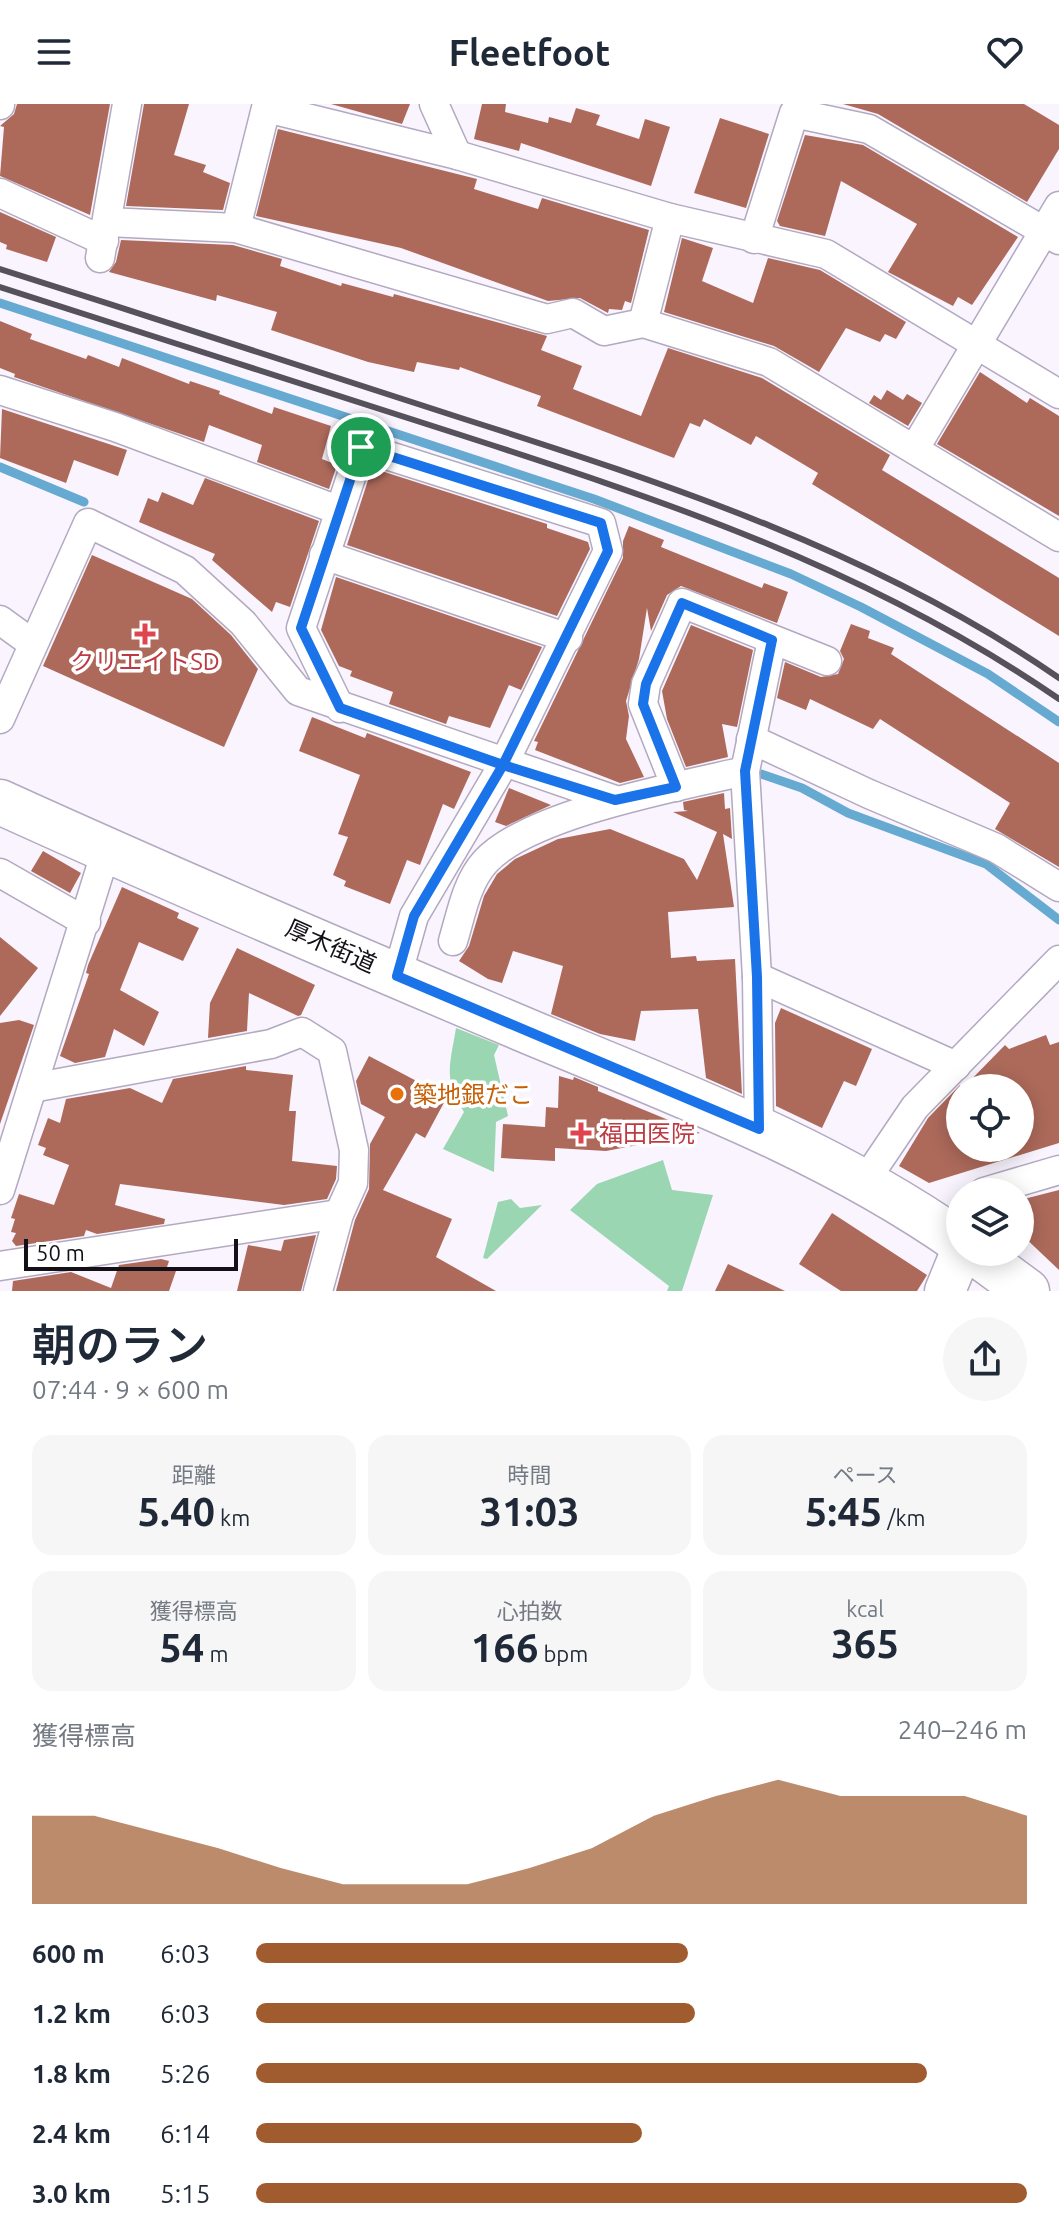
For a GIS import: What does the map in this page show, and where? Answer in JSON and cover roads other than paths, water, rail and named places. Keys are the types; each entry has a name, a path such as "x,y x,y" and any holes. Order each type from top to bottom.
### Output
{"main road":[{"name":"厚木街道","path":"0,802 106,851 759,1129 865,1181 946,1233"},
{"path":"993,1266 1027,1291"}],"street":[{"path":"104,240 127,104"},
{"path":"434,104 457,155"},
{"path":"236,228 266,108 457,155 670,218 826,254 1059,394"},
{"path":"754,239 794,113 869,129 1052,236"},
{"path":"0,193 104,240 236,228 547,319 573,313 604,331 643,323 769,362 1059,537"},
{"path":"915,448 978,343 1052,236 1059,206"},
{"path":"643,323 670,218"},
{"path":"0,390 115,427 338,510"},
{"path":"340,708 301,628 361,447 601,523 608,551 568,638 503,765 414,916 397,976"},
{"path":"0,719 88,523 185,570 243,623 298,691 503,765 615,800"},
{"path":"324,555 568,638"},
{"path":"676,787 643,704 646,684 682,603 827,661"},
{"path":"0,620 33,644"},
{"path":"759,1129 757,977 745,771 772,640"},
{"path":"751,739 996,848 1059,887"},
{"path":"453,941 471,884 497,850 615,800 745,771"},
{"path":"0,1190 106,851"},
{"path":"0,873 86,922"},
{"path":"865,1181 915,1107 1059,960"},
{"path":"757,977 956,1066"},
{"path":"32,1088 271,1044 302,1032 332,1051 354,1150 353,1183 339,1214 318,1291"},
{"path":"1032,1178 1059,1170"},
{"path":"0,1266 339,1214"},
{"path":"945,1291 955,1266"}],"waterway":[{"path":"0,303 594,499 791,574 988,674 1059,722"},
{"path":"0,467 84,502"},
{"path":"761,774 802,788 848,813 986,864 1059,920"}],"railway":[{"path":"0,269 694,496 845,558 919,594 1059,678"},
{"path":"0,287 604,482 761,541 913,611 1059,699"}],"place":[{"name":"クリエイトSD","path":"145,634"},
{"name":"築地銀だこ","path":"397,1094"},
{"name":"福田医院","path":"581,1133"}]}
